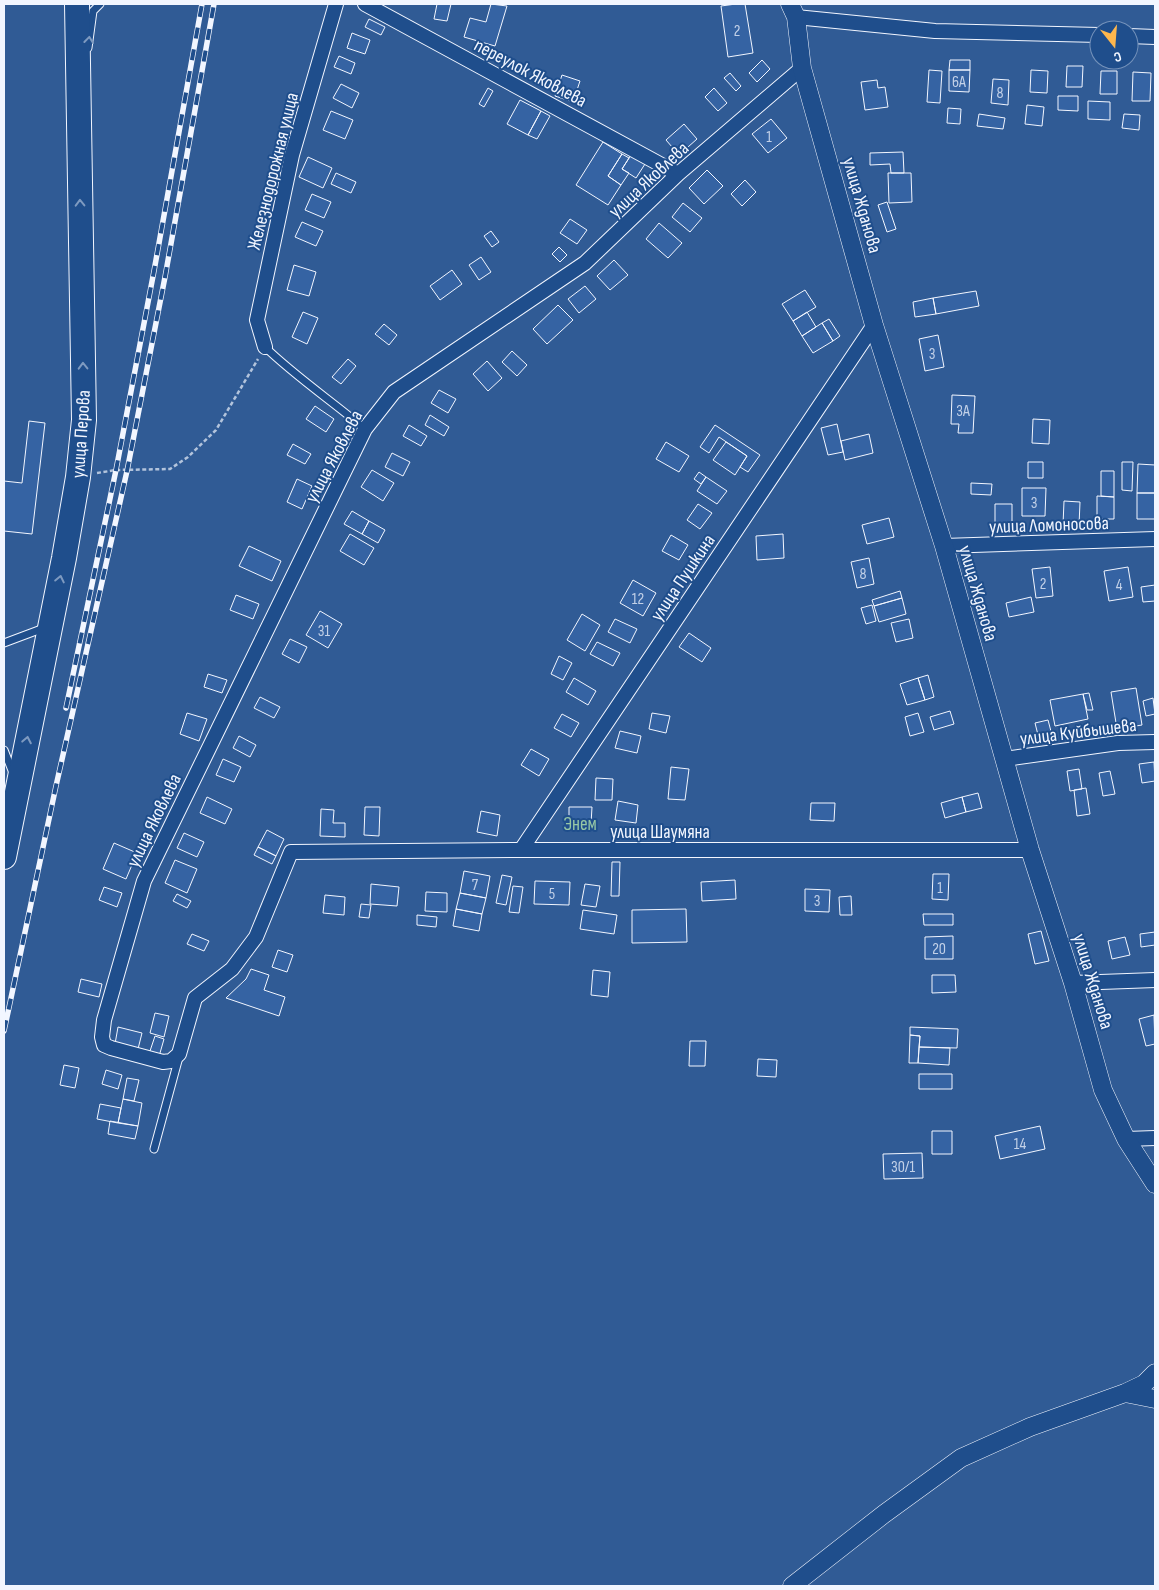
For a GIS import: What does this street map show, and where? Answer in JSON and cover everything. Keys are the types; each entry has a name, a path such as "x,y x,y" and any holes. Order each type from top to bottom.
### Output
{"highway":[{"name":"улица Перова","path":"4,857 7,820 14,784 64,558 78,476 84,420 77,4"}],"street":[{"name":"Железнодорожная улица","path":"265,347 256,320 292,155 336,4"},
{"name":"переулок Яковлева","path":"365,4 678,174"},
{"path":"793,10 935,31 1089,36"},
{"name":"улица Жданова","path":"793,10 802,68 874,325 944,546 1030,850 1073,983 1103,1090 1126,1139 1155,1184"},
{"path":"1139,36 1155,37"},
{"name":"улица Яковлева","path":"179,1054 171,1061 163,1062 111,1048 104,1044 102,1037 104,1020 144,882 365,429 394,392 585,263 678,174 802,68"},
{"name":"улица Пушкина","path":"522,850 874,325"},
{"name":"улица Ломоносова","path":"944,546 1155,540"},
{"name":"улица Куйбышева","path":"1004,759 1118,743 1155,742"},
{"name":"улица Шаумяна","path":"179,1054 195,998 232,969 256,938 291,852 1030,850"},
{"path":"1073,983 1155,980"},
{"path":"1126,1139 1155,1138"},
{"path":"792,1586 884,1514 961,1458 1030,1427 1125,1393 1144,1384 1155,1373"},
{"path":"1125,1393 1155,1399"}],"lane":[{"path":"87,58 93,11 100,4"},
{"path":"79,123 86,67"},
{"path":"265,347 284,366 322,393 365,429"},
{"path":"4,642 49,626"},
{"path":"4,750 14,784"},
{"path":"154,1149 179,1054"}],"path":[{"path":"78,476 116,470 170,470 216,430 265,347"}],"shaded area":[{"name":"Энем","path":"4,4 1155,4 1155,1586 4,1586"}],"building":[{"path":"437,4 451,4 447,21 434,19"},
{"path":"491,4 507,6 495,46 464,37 470,18 486,22"},
{"path":"745,4 753,53 728,57 721,6"},
{"path":"369,19 385,27 381,35 365,27"},
{"path":"352,33 370,40 365,54 347,48"},
{"path":"339,56 355,63 351,74 334,67"},
{"path":"762,60 770,69 757,82 749,73"},
{"path":"950,60 970,60 970,70 949,70"},
{"path":"1067,66 1083,66 1082,87 1066,87"},
{"path":"929,70 942,71 940,103 927,102"},
{"path":"949,70 970,70 969,92 949,91"},
{"path":"1031,70 1048,71 1047,93 1030,92"},
{"path":"1101,71 1117,71 1117,94 1100,94"},
{"path":"1133,72 1151,73 1150,101 1132,101"},
{"path":"730,73 741,86 736,91 724,78"},
{"path":"562,75 580,81 573,102 555,96"},
{"path":"993,79 1009,80 1008,105 991,103"},
{"path":"877,80 878,88 885,87 888,107 865,110 861,82"},
{"path":"341,84 359,93 352,108 333,98"},
{"path":"488,88 493,91 484,107 479,104"},
{"path":"714,88 727,103 718,111 705,97"},
{"path":"1058,96 1078,96 1078,111 1058,110"},
{"path":"520,100 541,111 528,135 507,124"},
{"path":"1088,101 1110,102 1110,120 1088,119"},
{"path":"1027,105 1044,107 1042,126 1025,124"},
{"path":"948,108 961,109 960,124 947,123"},
{"path":"331,111 353,120 345,139 323,130"},
{"path":"541,111 550,116 537,139 528,135"},
{"path":"979,114 1005,118 1003,129 977,126"},
{"path":"1124,114 1140,115 1139,130 1122,128"},
{"path":"771,119 787,138 768,153 752,134"},
{"path":"684,124 697,139 679,155 666,140"},
{"path":"603,142 622,154 608,176 621,185 608,205 576,185"},
{"path":"903,152 904,173 891,173 890,164 870,165 870,153"},
{"path":"622,154 629,158 622,169 629,173 621,185 608,176"},
{"path":"631,155 645,164 636,178 622,169"},
{"path":"308,157 332,168 323,188 299,177"},
{"path":"707,170 723,186 704,204 689,188"},
{"path":"336,173 356,182 351,193 331,184"},
{"path":"888,173 911,173 912,202 889,203"},
{"path":"745,180 756,192 742,206 731,194"},
{"path":"312,194 331,202 324,218 305,210"},
{"path":"887,202 896,229 887,232 878,205"},
{"path":"683,203 702,218 690,232 672,217"},
{"path":"570,219 587,230 577,244 560,233"},
{"path":"302,222 323,231 316,246 295,237"},
{"path":"659,223 682,243 668,258 646,239"},
{"path":"491,231 499,242 492,247 484,236"},
{"path":"559,247 567,255 560,262 552,254"},
{"path":"481,257 491,272 479,280 469,265"},
{"path":"614,260 628,275 610,290 597,276"},
{"path":"294,265 316,272 309,296 287,290"},
{"path":"452,270 462,284 440,300 430,286"},
{"path":"585,286 596,299 579,313 568,299"},
{"path":"805,290 816,307 793,321 782,304"},
{"path":"976,291 979,306 936,314 933,298"},
{"path":"933,298 936,314 915,317 913,302"},
{"path":"558,305 573,320 547,344 533,329"},
{"path":"303,312 318,318 307,344 292,337"},
{"path":"807,312 816,327 802,336 793,321"},
{"path":"829,319 840,336 833,341 822,323"},
{"path":"822,323 833,341 813,353 802,336"},
{"path":"384,324 397,335 389,345 375,334"},
{"path":"938,335 944,367 925,371 919,339"},
{"path":"512,351 527,365 517,376 502,362"},
{"path":"348,359 356,366 341,384 332,377"},
{"path":"487,361 502,378 488,391 473,374"},
{"path":"439,390 456,399 448,413 431,403"},
{"path":"952,395 975,396 973,433 958,433 959,424 951,424"},
{"path":"315,406 334,419 326,432 306,419"},
{"path":"430,415 449,427 444,436 425,425"},
{"path":"1033,419 1050,420 1049,444 1032,443"},
{"path":"29,421 45,423 32,534 4,531 4,481 22,483"},
{"path":"837,424 843,452 828,455 821,428"},
{"path":"409,425 427,436 421,446 403,436"},
{"path":"715,425 760,455 748,472 740,467 747,456 719,437 709,453 700,447"},
{"path":"869,434 873,453 845,460 841,441"},
{"path":"666,442 689,456 679,472 656,459"},
{"path":"726,442 747,456 735,475 713,460"},
{"path":"293,444 311,454 305,464 287,455"},
{"path":"392,453 410,462 403,476 385,467"},
{"path":"1028,462 1043,462 1043,478 1028,478"},
{"path":"1122,462 1133,462 1132,491 1122,490"},
{"path":"1138,464 1155,465 1155,493 1137,493"},
{"path":"372,470 394,483 383,501 361,487"},
{"path":"1101,471 1114,471 1114,497 1101,496"},
{"path":"699,472 706,477 701,484 694,479"},
{"path":"706,477 727,491 717,504 697,491"},
{"path":"297,479 312,486 302,509 287,502"},
{"path":"971,483 992,484 991,495 971,494"},
{"path":"1022,488 1046,488 1045,516 1022,516"},
{"path":"1137,493 1155,493 1155,519 1137,519"},
{"path":"1097,496 1114,497 1114,519 1097,519"},
{"path":"1064,501 1080,502 1079,526 1063,525"},
{"path":"698,504 712,513 700,529 687,520"},
{"path":"995,504 1012,504 1012,527 995,527"},
{"path":"352,511 369,521 362,534 344,524"},
{"path":"889,518 894,537 867,544 862,525"},
{"path":"369,521 385,530 378,543 362,534"},
{"path":"350,534 374,548 364,565 340,551"},
{"path":"783,534 784,558 757,560 756,536"},
{"path":"671,535 688,545 679,560 662,551"},
{"path":"249,546 281,561 272,581 239,566"},
{"path":"869,558 874,584 857,588 851,562"},
{"path":"1050,567 1053,596 1036,598 1032,569"},
{"path":"1128,567 1133,597 1109,601 1104,571"},
{"path":"633,580 656,593 643,616 620,603"},
{"path":"1155,585 1155,601 1143,602 1141,587"},
{"path":"900,591 902,598 874,606 872,600"},
{"path":"236,595 259,604 253,619 230,610"},
{"path":"1031,597 1034,612 1009,617 1006,603"},
{"path":"902,598 906,614 879,622 874,606"},
{"path":"872,605 876,621 866,624 861,608"},
{"path":"320,611 342,624 328,648 306,635"},
{"path":"582,614 600,625 585,651 567,640"},
{"path":"615,619 637,629 630,643 608,632"},
{"path":"909,619 913,638 896,642 891,623"},
{"path":"689,633 711,648 702,662 679,647"},
{"path":"290,639 307,647 299,663 282,654"},
{"path":"597,642 620,653 613,666 590,654"},
{"path":"559,656 572,663 563,680 551,674"},
{"path":"208,674 227,680 222,693 204,687"},
{"path":"928,675 934,697 925,700 918,678"},
{"path":"574,678 596,691 588,705 566,692"},
{"path":"918,678 925,700 907,705 900,684"},
{"path":"1136,688 1142,725 1117,729 1111,692"},
{"path":"1089,693 1093,710 1087,710 1083,694"},
{"path":"1083,694 1088,719 1055,726 1050,700"},
{"path":"260,697 280,707 274,718 254,708"},
{"path":"1153,698 1155,714 1146,716 1143,701"},
{"path":"950,711 954,724 934,730 930,717"},
{"path":"187,713 207,719 199,741 180,734"},
{"path":"652,713 670,716 666,733 649,729"},
{"path":"918,713 924,732 910,736 905,717"},
{"path":"562,714 579,723 571,737 554,728"},
{"path":"1048,720 1053,739 1040,743 1035,723"},
{"path":"620,731 641,736 637,753 615,748"},
{"path":"239,736 256,745 250,757 233,748"},
{"path":"531,749 549,759 539,776 521,765"},
{"path":"223,759 241,767 234,782 216,775"},
{"path":"1154,762 1155,781 1142,783 1139,764"},
{"path":"671,767 689,769 685,800 668,799"},
{"path":"1079,769 1082,789 1070,791 1067,771"},
{"path":"1110,771 1115,794 1103,796 1099,773"},
{"path":"596,778 613,779 612,800 595,800"},
{"path":"1086,788 1090,814 1077,816 1074,790"},
{"path":"978,793 982,808 966,812 962,797"},
{"path":"207,797 232,809 225,824 200,813"},
{"path":"962,797 966,812 945,818 941,803"},
{"path":"618,801 638,805 636,823 615,820"},
{"path":"811,803 835,803 834,821 810,820"},
{"path":"365,807 380,807 379,836 364,835"},
{"path":"569,807 592,807 591,824 569,823"},
{"path":"321,809 334,810 333,823 345,823 345,837 320,836"},
{"path":"481,811 500,815 497,836 477,832"},
{"path":"267,830 284,839 276,856 258,847"},
{"path":"184,833 204,842 197,857 177,848"},
{"path":"114,843 137,853 126,879 103,869"},
{"path":"258,847 276,856 272,864 254,855"},
{"path":"175,860 197,869 187,893 165,883"},
{"path":"612,862 620,862 619,896 611,896"},
{"path":"464,871 490,876 486,898 460,893"},
{"path":"933,874 949,874 948,900 932,899"},
{"path":"502,875 512,877 506,905 496,903"},
{"path":"735,880 736,899 702,901 701,882"},
{"path":"535,881 570,882 569,905 534,904"},
{"path":"371,884 399,887 397,906 370,904"},
{"path":"585,884 600,886 596,907 581,905"},
{"path":"513,886 523,887 519,913 509,912"},
{"path":"104,887 122,893 117,907 99,900"},
{"path":"805,889 830,890 829,912 805,911"},
{"path":"426,892 447,893 447,912 425,911"},
{"path":"460,893 486,898 482,914 456,909"},
{"path":"177,894 191,901 187,908 173,901"},
{"path":"325,895 345,897 344,915 323,913"},
{"path":"851,896 852,915 840,915 839,897"},
{"path":"361,904 371,905 369,918 359,917"},
{"path":"456,909 482,914 479,931 453,926"},
{"path":"686,909 687,942 632,943 632,910"},
{"path":"583,910 617,915 614,934 580,929"},
{"path":"923,914 953,914 953,925 924,925"},
{"path":"417,915 437,917 436,927 417,925"},
{"path":"1041,931 1049,961 1035,964 1028,934"},
{"path":"1155,932 1155,945 1141,947 1140,934"},
{"path":"192,934 209,941 204,951 187,944"},
{"path":"953,936 953,959 925,959 925,937"},
{"path":"1125,937 1130,955 1112,959 1108,941"},
{"path":"278,950 293,955 287,972 272,967"},
{"path":"251,969 269,975 264,990 285,997 279,1016 226,998 246,979"},
{"path":"593,970 610,972 608,997 591,995"},
{"path":"932,975 955,975 956,992 932,993"},
{"path":"81,979 102,984 99,997 78,992"},
{"path":"155,1013 169,1016 164,1037 150,1033"},
{"path":"1154,1015 1155,1044 1146,1046 1139,1019"},
{"path":"118,1027 142,1033 138,1049 115,1044"},
{"path":"910,1027 958,1029 957,1048 919,1047 920,1036 910,1035"},
{"path":"910,1035 920,1036 918,1063 909,1063"},
{"path":"155,1036 164,1039 158,1060 148,1057"},
{"path":"690,1041 706,1041 705,1066 689,1066"},
{"path":"919,1047 950,1048 949,1065 918,1063"},
{"path":"758,1059 777,1060 776,1077 757,1076"},
{"path":"64,1065 79,1068 75,1088 60,1085"},
{"path":"106,1070 122,1075 118,1089 102,1084"},
{"path":"919,1074 952,1074 952,1089 919,1089"},
{"path":"127,1078 139,1080 134,1101 123,1099"},
{"path":"123,1099 142,1103 138,1126 118,1123"},
{"path":"100,1104 121,1108 118,1123 97,1119"},
{"path":"110,1121 138,1126 135,1139 108,1134"},
{"path":"1040,1126 1045,1149 1000,1159 995,1136"},
{"path":"932,1131 952,1131 952,1154 932,1154"},
{"path":"922,1153 923,1178 884,1179 883,1154"}],"railway":[{"path":"66,708 116,470 202,4"},
{"path":"4,1031 56,786 127,471 165,277 214,4"}]}
